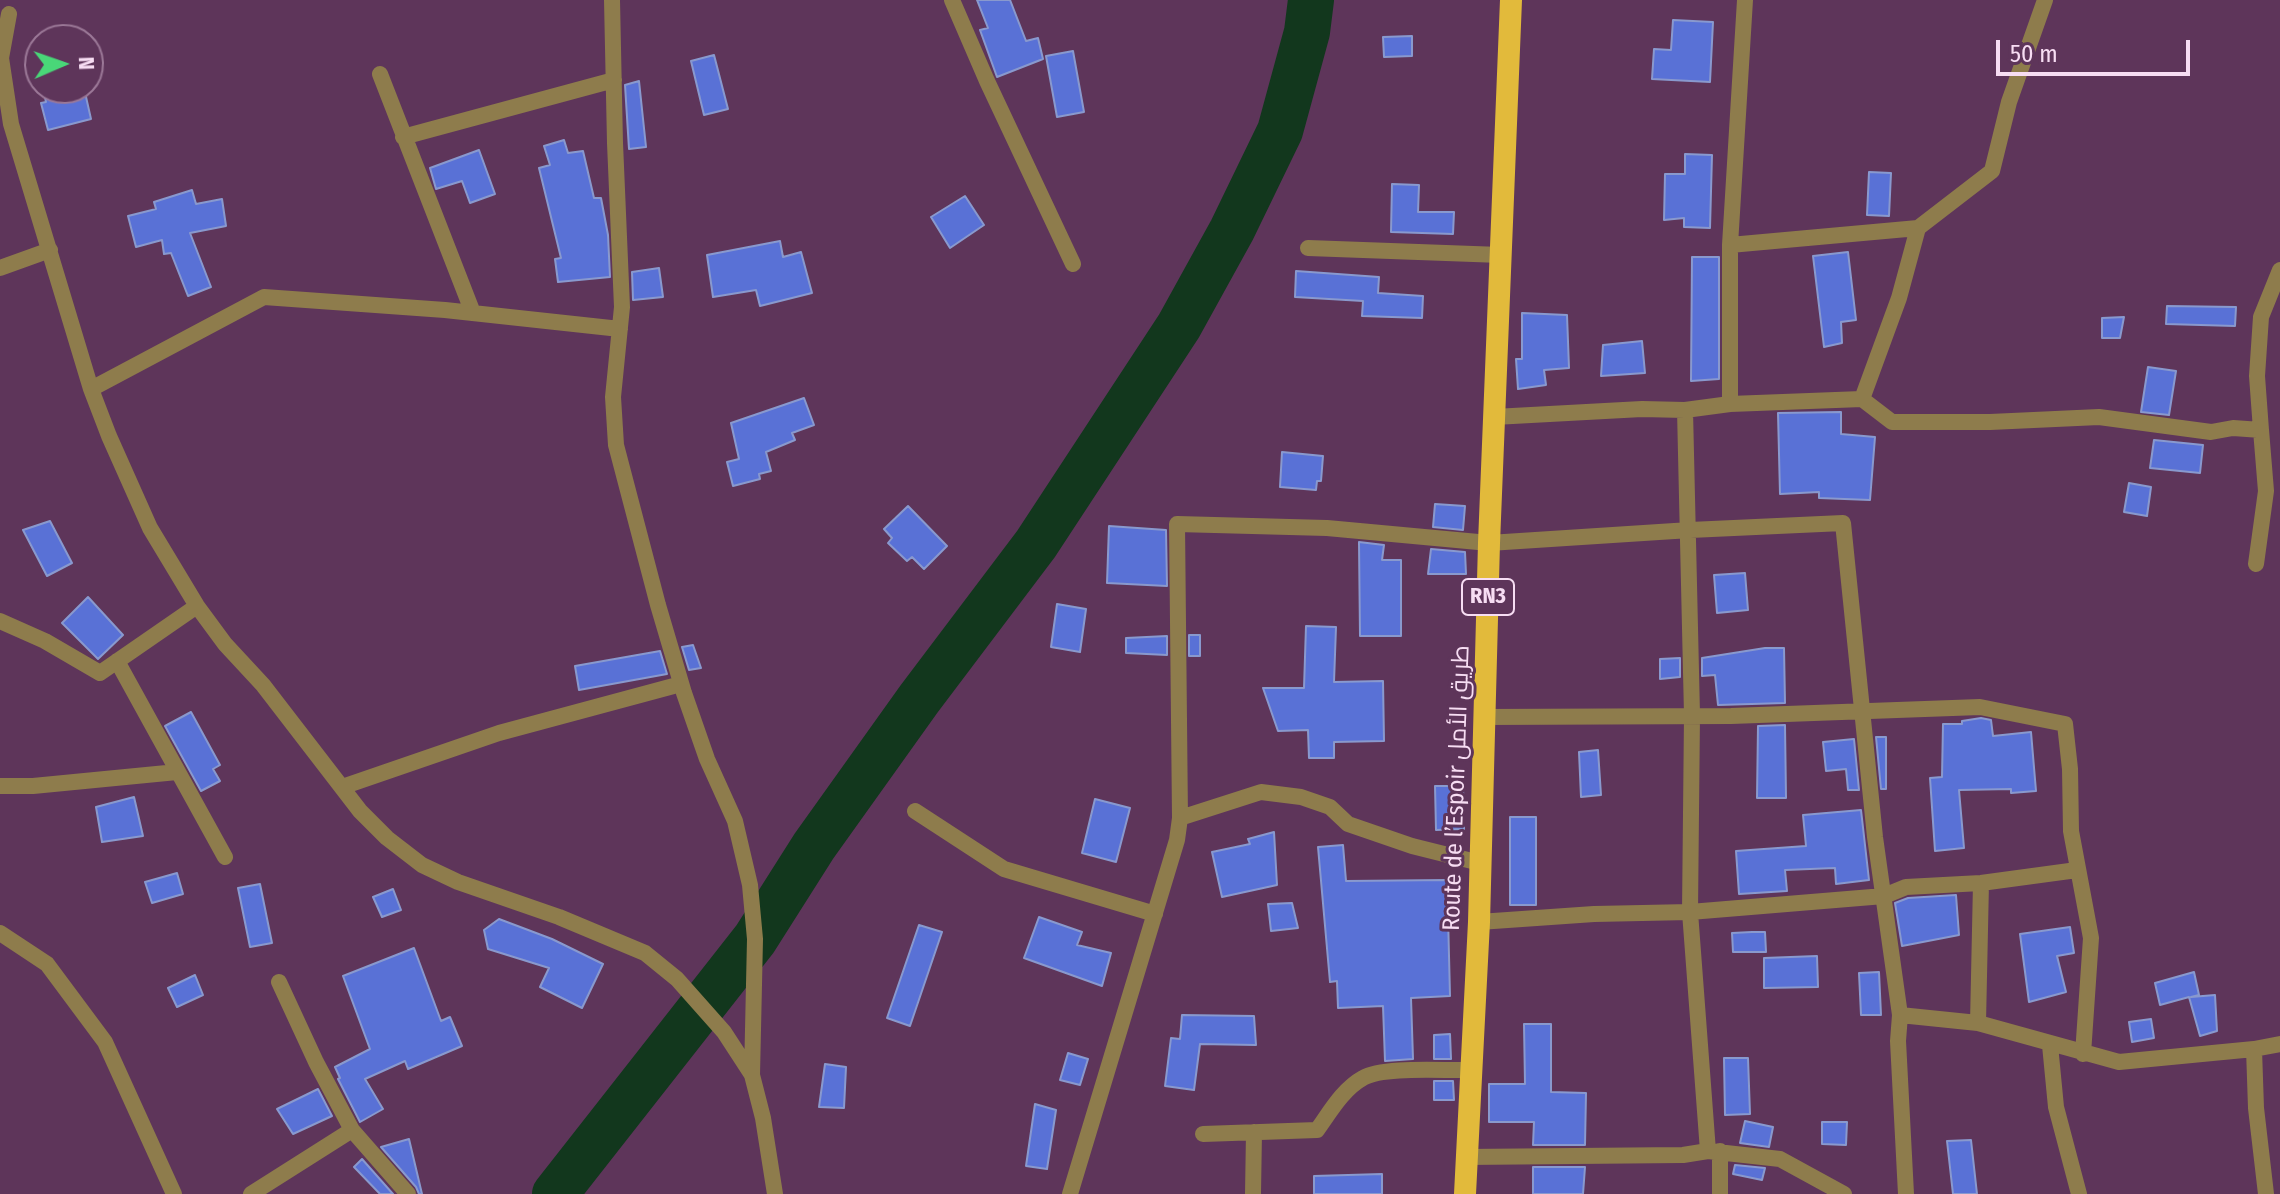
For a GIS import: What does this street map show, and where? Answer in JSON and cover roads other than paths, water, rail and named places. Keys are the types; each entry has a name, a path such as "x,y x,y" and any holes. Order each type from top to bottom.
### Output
{"highway":[{"name":"Route de l’Espoir طريق الأمل","path":"1465,1194 1479,922 1489,543 1511,0"}],"street":[{"path":"612,0 622,307 613,397 616,445 681,684 707,759 735,821 750,885 755,939 752,1075 763,1118 775,1194"},
{"path":"952,0 1073,264"},
{"path":"1730,404 1730,245 1745,0"},
{"path":"1730,245 1918,228 1992,171 2009,102 2043,0"},
{"path":"9,11 1,58 4,92 91,389 150,528 197,606 225,644 263,685 360,811 387,838 422,865 458,882 559,917 645,953 703,1006 752,1075"},
{"path":"380,74 473,313"},
{"path":"403,137 614,80"},
{"path":"1862,399 1899,298 1918,228"},
{"path":"1308,248 1501,255"},
{"path":"0,268 50,250"},
{"path":"2256,564 2272,452 2261,430 2257,376 2261,317 2280,270"},
{"path":"91,389 264,297 473,313 620,329"},
{"path":"2261,317 2280,316"},
{"path":"1494,417 1862,399 1892,422 2099,417 2211,432 2233,428 2261,430"},
{"path":"1685,410 1692,715 1690,912 1720,1194"},
{"path":"1070,1194 1177,840 1180,818 1177,524 1327,528 1489,543 1843,523 1861,713 1900,1015 1898,1041 1906,1194"},
{"path":"0,621 45,641 100,673 197,606"},
{"path":"117,661 225,857"},
{"path":"342,787 499,733 681,684"},
{"path":"1485,717 1861,713 1980,707 2065,724 2070,769 2071,831 2091,938 2083,1054"},
{"path":"0,786 33,786 177,772"},
{"path":"1180,818 1261,792 1301,797 1330,807 1348,824 1412,846 1480,863"},
{"path":"915,811 1004,869 1155,914"},
{"path":"1479,922 1594,914 1690,912 1884,896 1906,887 1981,883 2077,870"},
{"path":"1978,1023 1981,883"},
{"path":"0,933 47,964 105,1042 174,1194"},
{"path":"279,982 352,1130 408,1194"},
{"path":"1900,1015 1978,1023 2119,1062 2280,1044"},
{"path":"2050,1045 2056,1107 2079,1194"},
{"path":"2254,1049 2256,1108 2266,1194"},
{"path":"1203,1134 1317,1130 1337,1102 1364,1077 1384,1072 1470,1070"},
{"path":"251,1194 352,1130"},
{"path":"1253,1194 1254,1132"},
{"path":"1465,1157 1683,1155 1714,1151 1780,1159 1844,1194"}],"waterway":[{"path":"555,1194 755,939 814,846 919,699 1036,544 1179,326 1232,230 1280,131 1307,32 1311,0"}]}
